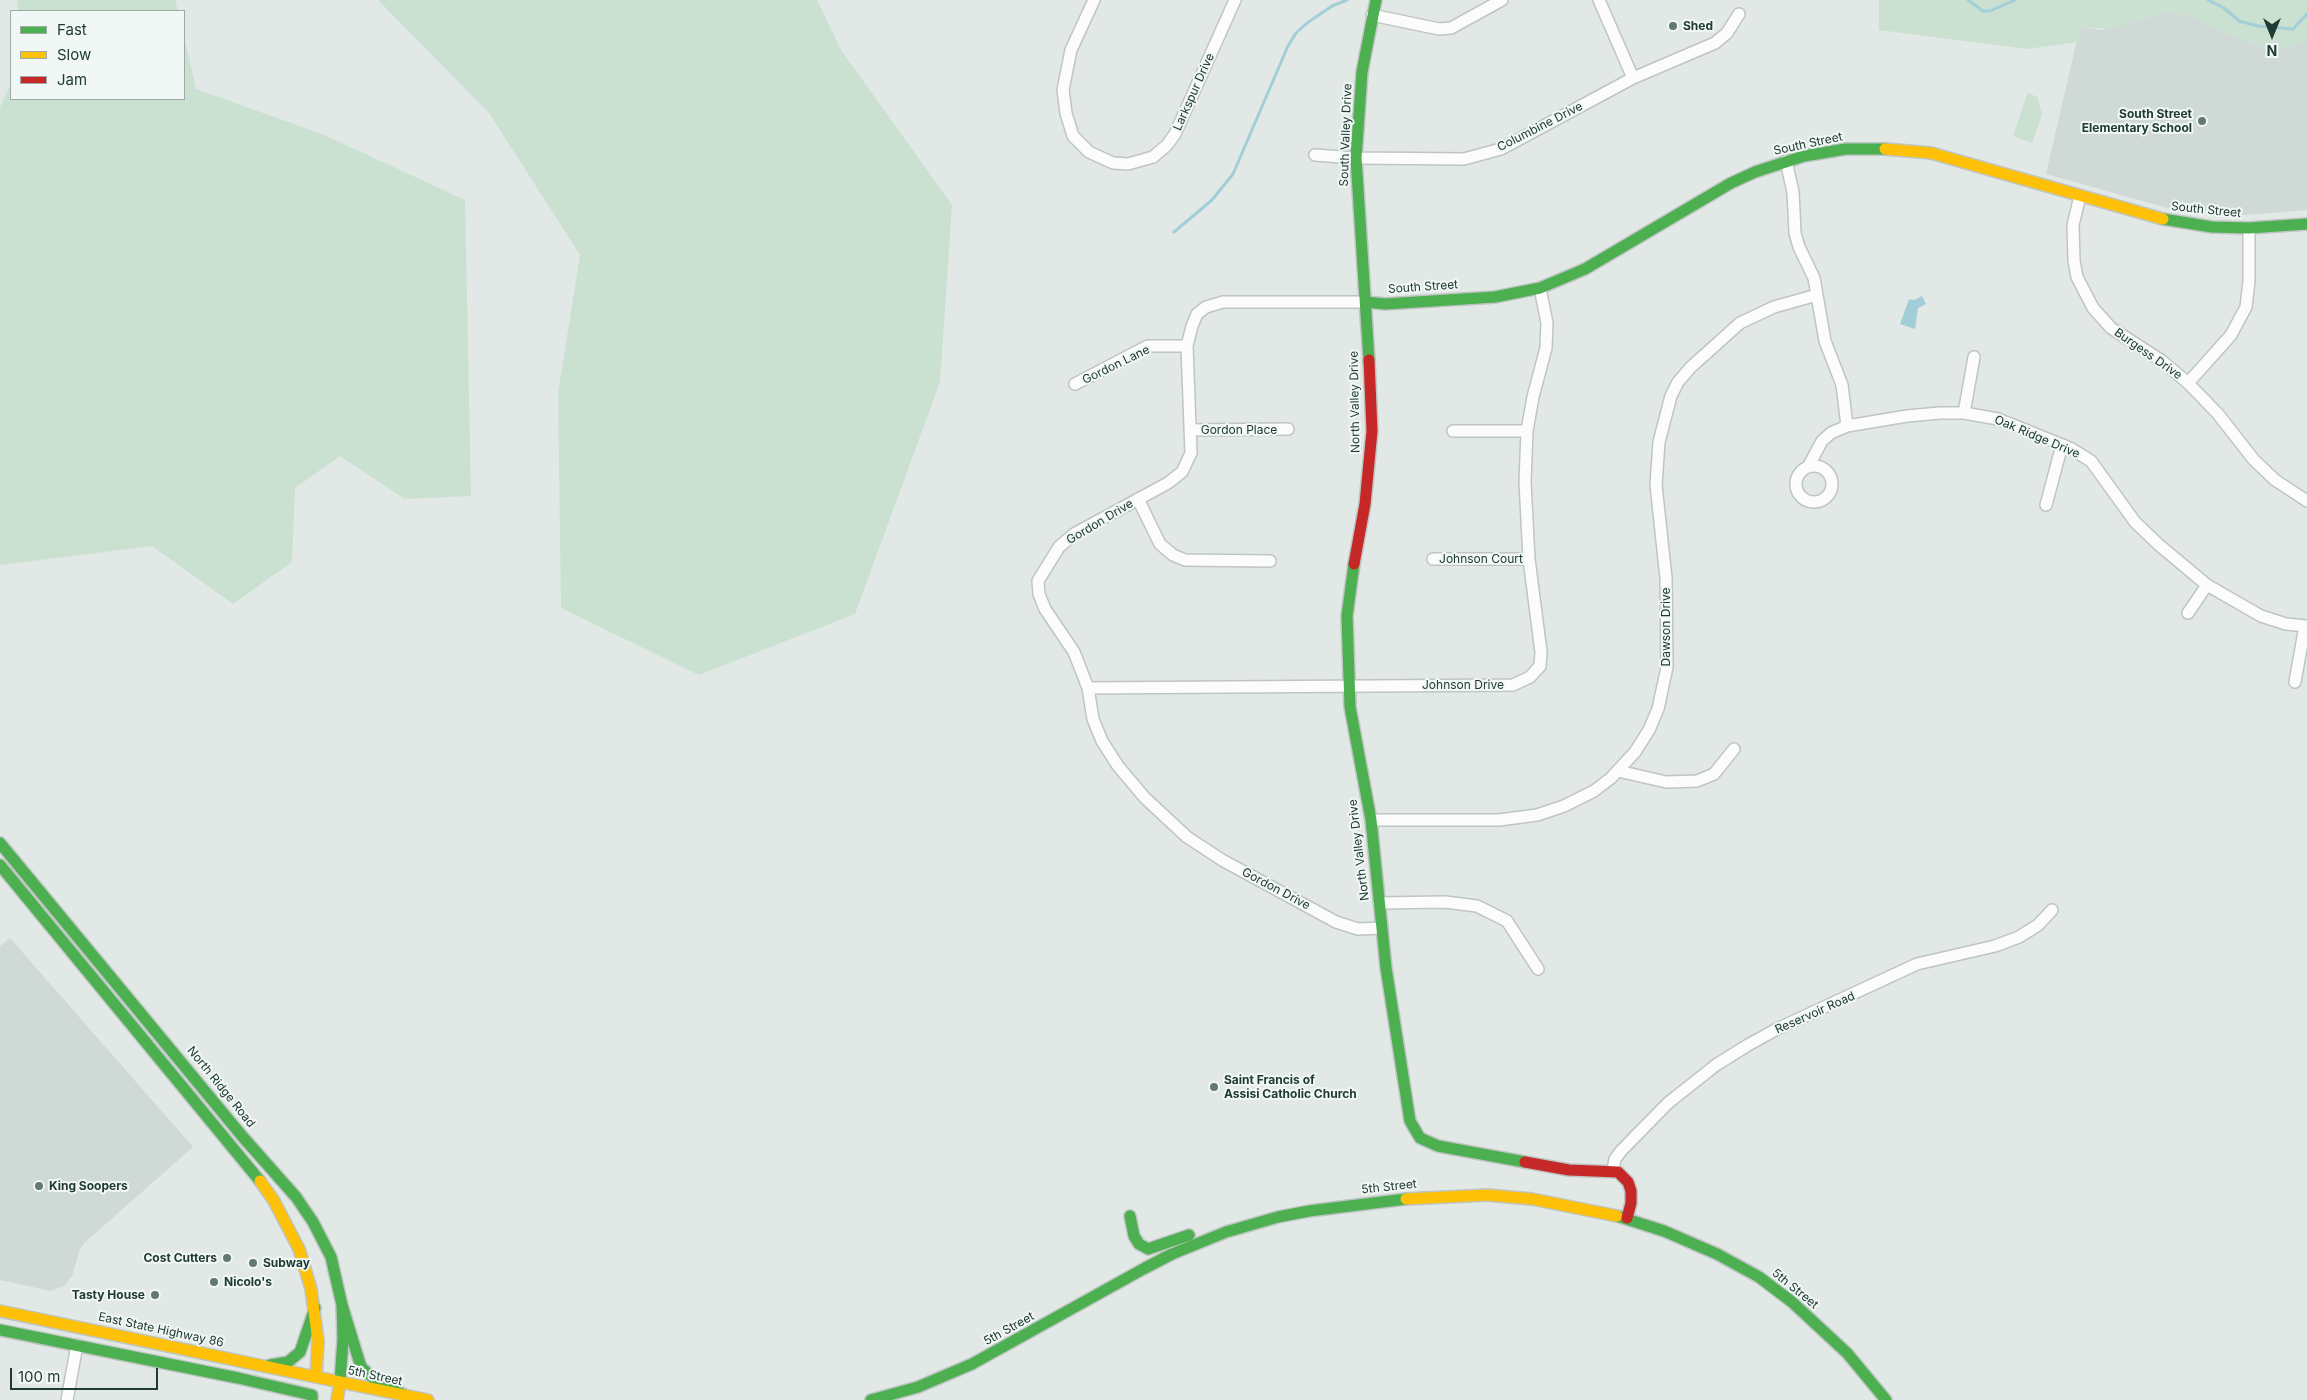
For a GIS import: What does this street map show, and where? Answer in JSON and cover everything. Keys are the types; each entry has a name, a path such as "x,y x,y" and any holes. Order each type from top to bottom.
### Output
{"main road":[{"name":"South Valley Drive","path":"1366,302 1357,200 1356,158 1362,72 1376,0"},
{"name":"South Street","path":"1366,302 1385,304 1495,296 1540,288 1585,269 1731,183 1786,161 1846,148 1876,147 1912,150 1948,157 2176,222 2212,227 2249,228 2307,224"},
{"name":"North Valley Drive","path":"1366,302 1372,431 1368,480 1351,580 1347,616 1348,686 1371,820 1392,1008 1410,1121 1420,1138 1431,1144 1447,1148 1568,1170 1613,1170"},
{"name":"North Ridge Road","path":"0,843 242,1136 296,1197 321,1235 331,1257 342,1305 343,1339 340,1382 335,1400"},
{"path":"0,865 265,1187 287,1224 299,1249 315,1308 318,1341 316,1377 312,1398"},
{"path":"1613,1170 1622,1174 1630,1187 1631,1203 1627,1218"},
{"name":"5th Street","path":"871,1400 918,1387 972,1364 1145,1268 1181,1250 1236,1229 1278,1217 1333,1207 1456,1195 1486,1195 1532,1200 1627,1218 1718,1254 1777,1290 1814,1321 1847,1353 1886,1400"},
{"path":"1130,1216 1134,1236 1139,1244 1148,1248 1196,1233 1236,1229"},
{"path":"342,1305 362,1367 373,1378 406,1396"},
{"path":"246,1363 273,1365 292,1359 302,1347 315,1308"},
{"name":"East State Highway 86","path":"0,1311 316,1377"},
{"path":"0,1330 238,1378 312,1398 335,1400"},
{"name":"5th Street","path":"316,1377 428,1400"},
{"path":"238,1378 280,1400"}],"street":[{"name":"Larkspur Drive","path":"1094,0 1071,50 1063,90 1064,104 1069,126 1080,145 1100,159 1128,164 1153,157 1167,145 1175,134 1235,0"},
{"path":"1372,15 1439,29 1451,28 1502,0"},
{"path":"1599,0 1633,78"},
{"name":"Columbine Drive","path":"1315,155 1356,158 1464,159 1500,149 1633,78 1715,43 1726,33 1739,14"},
{"path":"1786,161 1793,192 1795,233 1799,247 1812,272 1826,341 1842,386 1847,426 1831,433 1822,441 1808,467"},
{"name":"Burgess Drive","path":"2080,196 2073,226 2072,250 2077,277 2086,297 2099,316 2111,328 2162,361 2188,383 2218,414 2243,449 2267,474 2307,501"},
{"path":"2188,383 2231,335 2246,306 2249,281 2249,228"},
{"name":"Johnson Drive","path":"1088,688 1513,685 1530,677 1540,666 1541,652 1529,559 1525,482 1527,431 1533,397 1546,348 1547,323 1540,288"},
{"name":"Dawson Drive","path":"1371,820 1498,820 1537,815 1587,796 1618,771 1635,752 1649,730 1658,709 1666,676 1668,647 1666,578 1656,485 1659,442 1671,396 1678,382 1691,367 1740,323 1774,306 1817,295"},
{"name":"Gordon Drive","path":"1366,302 1223,302 1206,307 1197,314 1192,326 1188,346 1190,453 1182,472 1168,483 1074,534 1059,548 1038,581 1039,594 1045,609 1074,652 1088,688 1093,719 1102,741 1145,798 1188,837 1222,860 1336,922 1358,929 1382,928"},
{"name":"Gordon Lane","path":"1075,384 1148,346 1188,346"},
{"path":"1964,413 1974,357"},
{"name":"Oak Ridge Drive","path":"1847,426 1924,414 1964,413 1998,420 2062,445 2091,461 2143,530 2207,585 2261,616 2278,623 2306,626"},
{"name":"Gordon Place","path":"1191,430 1288,429"},
{"path":"1453,431 1527,431"},
{"path":"2046,505 2062,445"},
{"path":"1138,499 1160,544 1173,555 1185,560 1270,561"},
{"name":"Johnson Court","path":"1433,559 1529,559"},
{"path":"2188,613 2207,585"},
{"path":"2296,682 2306,626"},
{"path":"1618,771 1666,782 1697,781 1714,774 1734,749"},
{"path":"1379,903 1445,902 1477,906 1507,921 1538,968"},
{"name":"Reservoir Road","path":"1613,1170 1615,1159 1621,1150 1668,1103 1716,1065 1748,1045 1917,964 1995,946 2019,937 2038,925 2052,910"},
{"path":"67,1400 77,1345"}],"shaded area":[{"path":"2165,11 2188,15 2264,49 2278,50 2307,41 2307,210 2245,215 2171,209 2046,174 2080,27 2101,30"},
{"path":"10,938 193,1147 84,1243 80,1249 72,1276 64,1286 51,1291 0,1280 0,946"}],"green space":[{"path":"17,0 175,0 178,10 18,10"},
{"path":"378,0 817,0 841,50 952,205 940,382 855,614 699,675 561,608 558,393 580,255 489,113"},
{"path":"1879,0 2307,0 2307,41 2287,49 2264,49 2188,15 2165,11 2111,29 2080,27 2077,42 2027,49 1879,30"},
{"path":"185,41 196,89 322,134 465,200 471,496 405,499 340,456 295,488 292,562 233,604 152,546 0,565 0,107 10,86 10,100 185,100"},
{"path":"2028,92 2038,98 2042,115 2032,143 2013,136"}],"water":[{"path":"1922,296 1926,304 1918,308 1915,329 1900,324 1909,299 1914,300"}],"waterway":[{"path":"1174,232 1212,200 1233,174 1288,46 1296,33 1332,6 1347,0"},
{"path":"1968,0 1983,11 1990,11 2015,0"},
{"path":"2208,0 2224,8 2239,21 2258,26 2293,29 2307,14"}],"traffic: fast":[{"path":"1369,360 1356,158 1362,72 1376,0"},
{"path":"1366,302 1385,304 1495,297 1540,288 1585,269 1731,183 1755,172 1804,156 1846,149 1885,149"},
{"path":"2163,219 2212,227 2249,228 2307,224"},
{"path":"1354,564 1347,616 1350,707 1371,820 1386,968 1410,1121 1420,1138 1438,1146 1525,1162"},
{"path":"0,843 242,1136 296,1197 313,1222 331,1257 342,1305 343,1339 340,1382"},
{"path":"0,865 260,1181"},
{"path":"871,1400 918,1387 972,1364 1145,1268 1172,1254 1226,1232 1278,1217 1309,1211 1406,1199"},
{"path":"1130,1216 1134,1236 1139,1244 1148,1249 1189,1235"},
{"path":"1617,1216 1664,1231 1717,1254 1759,1277 1792,1302 1847,1353 1886,1400"},
{"path":"342,1305 361,1367 373,1378 406,1396"},
{"path":"270,1365 288,1362 300,1352 315,1308"},
{"path":"0,1330 238,1378 312,1395 312,1400"}],"traffic: slow":[{"path":"1885,149 1931,153 2163,219"},
{"path":"260,1181 274,1201 299,1249 311,1289 318,1341 316,1377"},
{"path":"1406,1199 1487,1195 1532,1199 1617,1216"},
{"path":"0,1311 340,1382 337,1400"},
{"path":"340,1382 428,1400"}],"traffic: jam":[{"path":"1354,564 1365,504 1372,431 1369,360"},
{"path":"1525,1162 1569,1170 1618,1172 1628,1182 1631,1191 1631,1203 1627,1218"}],"place":[{"name":"Shed","path":"1673,26"},
{"name":"South Street Elementary School","path":"2202,121"},
{"name":"Saint Francis of Assisi Catholic Church","path":"1214,1087"},
{"name":"King Soopers","path":"39,1186"},
{"name":"Cost Cutters","path":"227,1258"},
{"name":"Subway","path":"253,1263"},
{"name":"Nicolo's","path":"214,1282"},
{"name":"Tasty House","path":"155,1295"}]}
